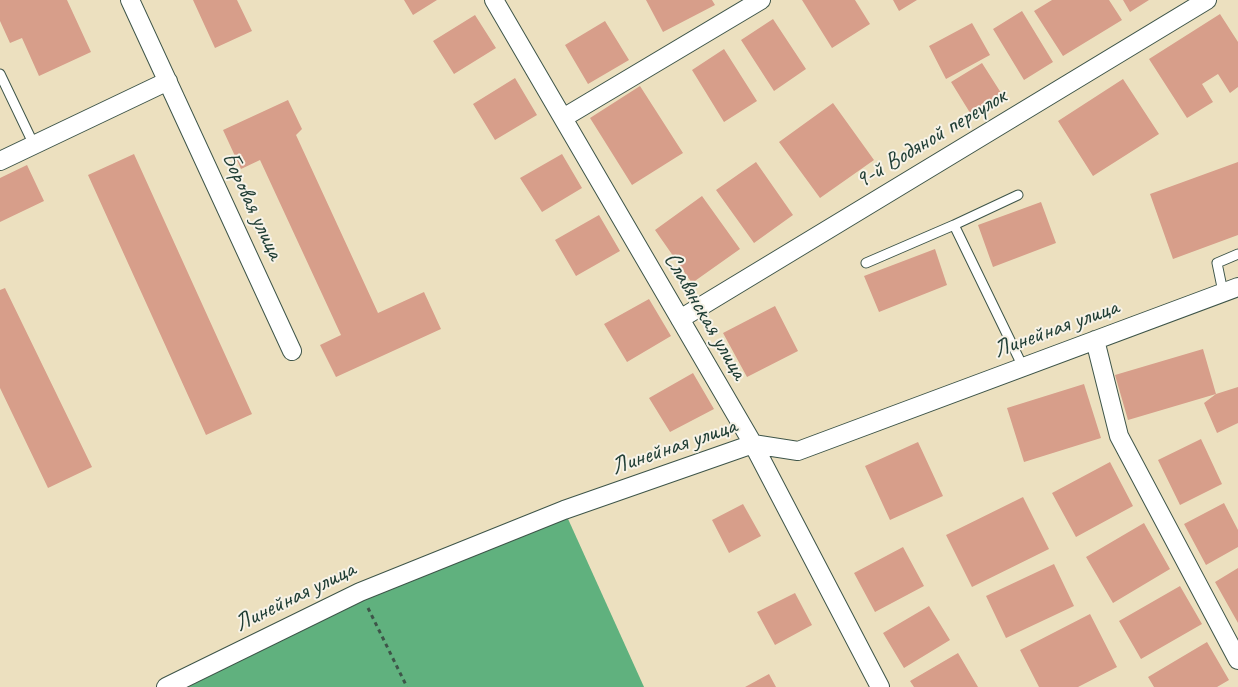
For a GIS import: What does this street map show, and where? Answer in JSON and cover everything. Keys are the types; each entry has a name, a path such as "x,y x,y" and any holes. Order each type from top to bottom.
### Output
{"street":[{"name":"Боровая улица","path":"130,0 292,351"},
{"name":"Славянская улица","path":"494,0 753,444 880,687"},
{"path":"563,118 761,0"},
{"name":"9-й Водяной переулок","path":"680,319 1207,0"},
{"path":"0,161 168,81"},
{"name":"Линейная улица","path":"166,687 360,592 564,510 753,444 798,451 1231,289"},
{"path":"1094,340 1119,436 1238,660"}],"lane":[{"path":"0,74 34,145"},
{"path":"866,262 954,225 1018,195"},
{"path":"954,225 1023,366"},
{"path":"1231,289 1217,263 1238,254"}],"path":[{"path":"360,592 407,687"}],"green space":[{"path":"564,510 644,687 166,687"}],"building":[{"path":"0,0 67,0 91,52 39,76 22,38 10,43 0,21"},
{"path":"193,0 237,0 252,31 215,48"},
{"path":"404,0 437,0 413,15"},
{"path":"646,0 712,0 715,5 663,32"},
{"path":"802,0 855,0 870,24 832,48"},
{"path":"893,0 917,0 899,11"},
{"path":"1052,0 1109,0 1122,20 1063,56 1034,11"},
{"path":"1123,0 1149,0 1130,12"},
{"path":"1022,11 1053,62 1024,80 993,29"},
{"path":"1220,14 1238,42 1238,87 1230,93 1218,74 1202,84 1213,102 1187,118 1149,59"},
{"path":"475,15 496,48 454,74 433,41"},
{"path":"773,19 806,69 774,91 741,40"},
{"path":"605,21 629,60 588,84 565,45"},
{"path":"972,23 990,55 946,79 929,46"},
{"path":"724,49 757,101 724,122 692,70"},
{"path":"982,63 1003,96 972,116 951,82"},
{"path":"515,78 537,115 495,140 473,104"},
{"path":"1123,79 1159,134 1093,176 1058,121"},
{"path":"640,86 683,153 632,185 590,118"},
{"path":"288,100 302,129 296,135 378,313 424,292 441,329 336,377 320,345 341,335 260,160 241,169 223,130"},
{"path":"833,103 874,160 820,198 779,142"},
{"path":"134,154 252,414 206,435 88,175"},
{"path":"562,154 582,188 542,212 520,178"},
{"path":"756,162 793,215 754,243 716,190"},
{"path":"1238,162 1238,235 1173,259 1150,194"},
{"path":"27,165 44,201 0,222 0,178"},
{"path":"702,196 740,249 692,283 655,230"},
{"path":"1041,202 1056,243 993,267 978,225"},
{"path":"599,215 620,251 576,276 555,240"},
{"path":"935,249 947,285 879,312 864,276"},
{"path":"5,288 92,467 48,488 0,388 0,290"},
{"path":"649,299 671,336 627,362 604,324"},
{"path":"775,306 798,351 747,377 723,333"},
{"path":"1203,349 1216,394 1128,420 1115,375"},
{"path":"693,373 714,409 670,432 649,398"},
{"path":"1084,384 1101,438 1024,462 1007,408"},
{"path":"1238,387 1238,423 1217,433 1204,403 1216,394"},
{"path":"1201,439 1222,484 1180,505 1158,460"},
{"path":"918,442 943,496 890,520 865,466"},
{"path":"1110,462 1133,506 1076,537 1052,493"},
{"path":"1023,497 1049,549 972,587 946,535"},
{"path":"1224,503 1238,530 1238,547 1206,565 1184,524"},
{"path":"743,504 761,536 729,553 712,520"},
{"path":"1144,523 1170,569 1113,603 1086,557"},
{"path":"903,547 924,586 875,612 854,573"},
{"path":"1054,564 1074,606 1006,638 986,596"},
{"path":"1238,568 1238,623 1215,582"},
{"path":"1180,586 1202,624 1141,659 1119,621"},
{"path":"795,593 812,625 775,645 757,612"},
{"path":"929,606 950,640 904,668 883,633"},
{"path":"1090,614 1117,667 1078,687 1039,687 1020,650"},
{"path":"1207,642 1229,680 1217,687 1154,687 1148,677"},
{"path":"958,653 978,687 914,687 910,681"},
{"path":"769,674 776,687 745,687"}]}
